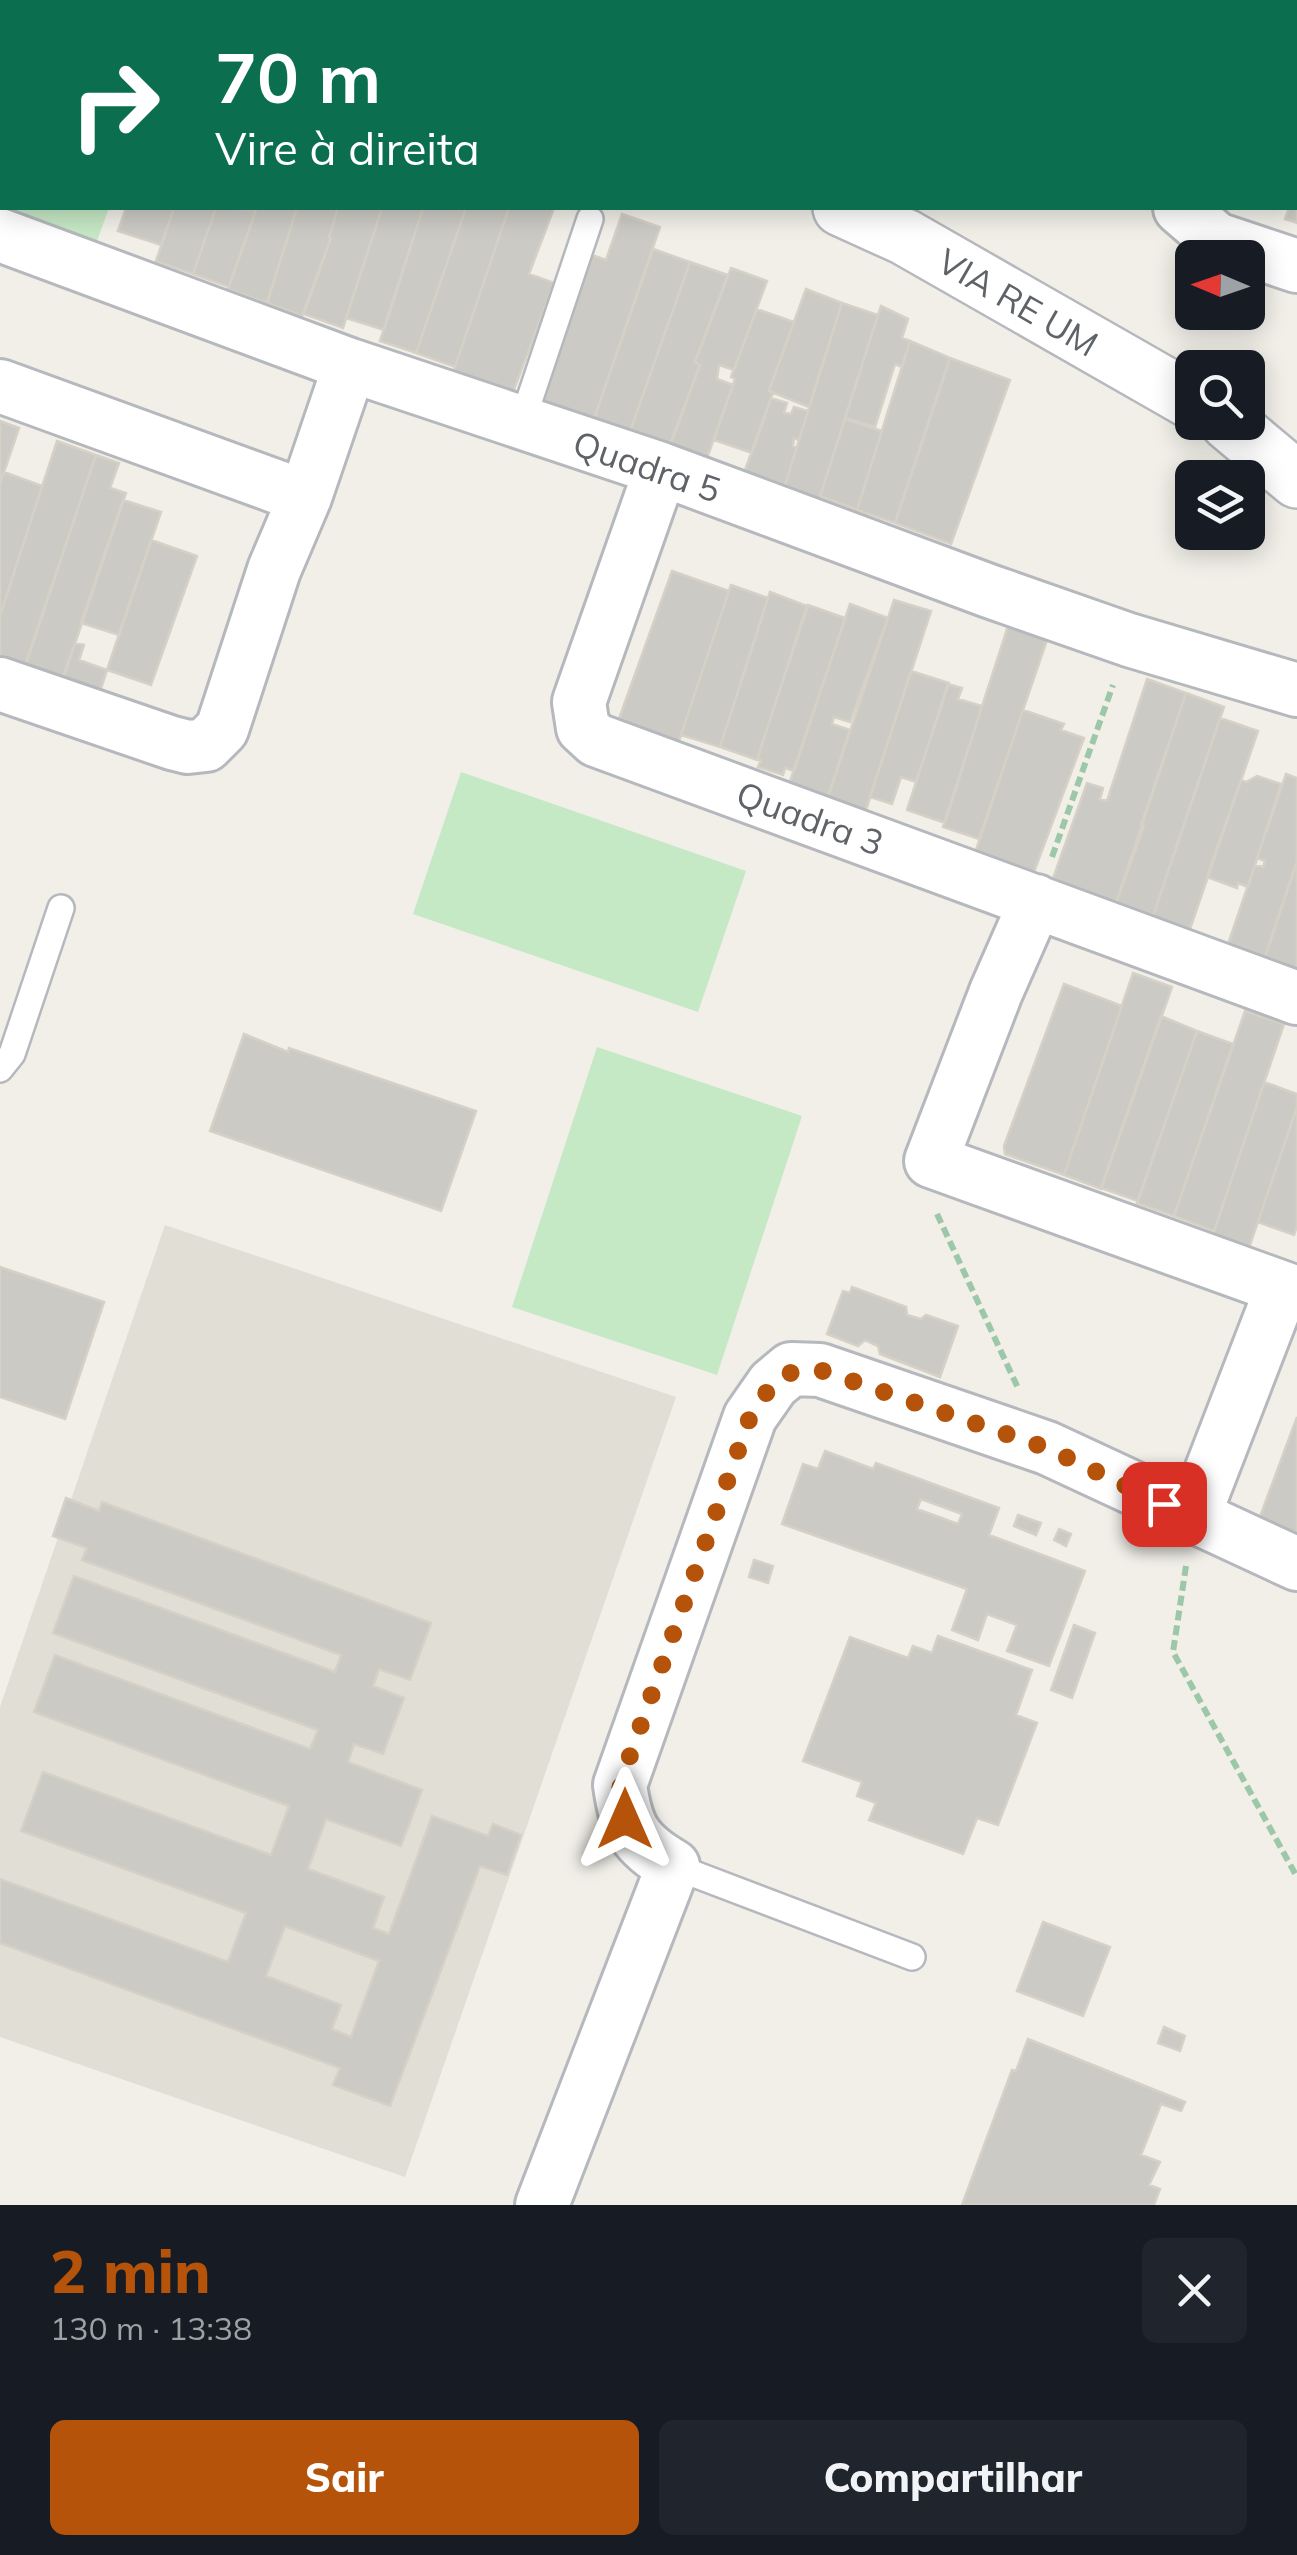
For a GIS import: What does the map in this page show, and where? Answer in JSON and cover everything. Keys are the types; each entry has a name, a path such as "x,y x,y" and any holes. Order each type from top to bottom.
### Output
{"street":[{"name":"VIA RE UM","path":"845,210 904,237 1175,390"},
{"path":"1182,210 1216,238 1297,266"},
{"name":"Quadra 5","path":"0,235 350,366 661,469 1130,640 1297,690"},
{"path":"0,684 172,744 206,745 222,730 274,570 306,497 350,366"},
{"path":"0,386 306,497"},
{"path":"1249,440 1297,480"},
{"name":"Quadra 3","path":"661,469 578,702 583,728 596,740 1297,998"},
{"path":"1036,901 938,1143 1290,1290 1193,1518"},
{"path":"542,2205 673,1866 639,1842 625,1819 620,1784 750,1417 773,1384 791,1369 820,1370 1047,1448 1297,1564"}],"lane":[{"path":"522,422 590,219"},
{"path":"0,1069 12,1054 61,908"},
{"path":"673,1866 912,1957"}],"path":[{"path":"1036,901 1130,640"},
{"path":"938,1143 924,1188 1047,1448"},
{"path":"1193,1518 1173,1652 1297,1877"}],"shaded area":[{"path":"165,1225 676,1397 405,2177 0,2037 0,1707"}],"green space":[{"path":"0,210 108,210 93,252 0,218"},
{"path":"461,772 746,871 698,1012 413,914"},
{"path":"597,1047 802,1116 717,1375 512,1307"}],"building":[{"path":"125,210 173,210 161,245 118,231"},
{"path":"173,210 215,210 193,274 156,261"},
{"path":"215,210 256,210 229,287 193,274"},
{"path":"256,210 296,210 267,303 228,289"},
{"path":"296,210 337,210 302,316 267,303"},
{"path":"337,210 381,210 343,328 304,314"},
{"path":"381,210 422,210 384,330 346,318"},
{"path":"422,210 465,210 416,353 380,341"},
{"path":"465,210 508,210 455,367 416,353"},
{"path":"508,210 553,210 529,274 554,283 512,395 453,373"},
{"path":"1288,210 1297,210 1297,223 1285,219"},
{"path":"622,214 660,227 594,419 532,397 584,252 606,260"},
{"path":"653,249 690,262 630,432 594,419"},
{"path":"690,262 728,275 695,362 700,365 669,449 629,434"},
{"path":"731,268 767,281 734,370 719,365 717,379 733,385 706,461 668,450 700,365 695,362"},
{"path":"806,289 842,303 809,407 769,391"},
{"path":"842,303 878,315 819,500 784,488"},
{"path":"881,306 908,319 902,338 910,341 902,367 895,364 875,427 845,418"},
{"path":"757,309 794,322 752,453 714,440 735,379 731,377"},
{"path":"910,341 950,358 895,523 857,510"},
{"path":"950,358 1010,380 951,544 895,523"},
{"path":"771,398 787,403 784,413 791,414 794,407 808,411 799,440 794,438 793,446 797,447 784,488 744,473"},
{"path":"845,419 882,431 857,510 820,496"},
{"path":"0,421 19,428 0,484"},
{"path":"57,441 96,455 24,668 0,659 0,616"},
{"path":"96,455 119,463 110,488 126,493 62,682 24,670"},
{"path":"4,472 42,486 0,616 0,484"},
{"path":"123,500 161,512 119,635 81,623"},
{"path":"151,540 197,556 151,685 107,670"},
{"path":"672,571 729,591 676,750 615,730"},
{"path":"731,585 768,598 720,747 681,735"},
{"path":"770,592 807,606 757,760 720,747"},
{"path":"894,600 931,611 863,819 825,806"},
{"path":"850,604 888,618 850,722 834,717 832,724 850,730 825,806 786,793"},
{"path":"808,605 845,618 794,771 785,768 783,775 758,767 761,760 757,759"},
{"path":"1008,626 1047,640 979,839 943,827"},
{"path":"75,643 84,645 79,660 107,670 100,692 62,680"},
{"path":"911,671 949,683 916,782 901,777 892,804 870,797"},
{"path":"1147,679 1186,693 1115,906 1051,884 1087,783 1103,788 1100,799 1107,801"},
{"path":"948,684 962,688 958,699 982,706 945,823 907,810"},
{"path":"1186,693 1224,707 1152,919 1115,906"},
{"path":"1023,710 1064,724 1061,730 1084,738 1031,880 973,859"},
{"path":"1220,718 1258,731 1189,932 1152,919"},
{"path":"1286,774 1297,778 1297,861 1264,960 1227,947 1255,865 1263,867 1265,861 1257,858"},
{"path":"1257,776 1281,784 1248,887 1238,883 1237,888 1207,877 1241,780 1246,782"},
{"path":"1297,861 1297,972 1264,960"},
{"path":"1133,973 1172,987 1101,1189 1064,1175"},
{"path":"1064,984 1122,1006 1064,1175 1005,1154 1004,1146"},
{"path":"1245,1011 1284,1024 1214,1231 1174,1216"},
{"path":"1161,1016 1197,1031 1138,1201 1101,1188"},
{"path":"1197,1031 1233,1044 1174,1216 1137,1203"},
{"path":"244,1034 288,1052 289,1048 476,1111 441,1211 210,1131"},
{"path":"1264,1082 1297,1094 1297,1107 1249,1248 1213,1235"},
{"path":"1297,1107 1297,1226 1294,1235 1258,1222"},
{"path":"0,1267 104,1302 65,1419 0,1397"},
{"path":"852,1287 906,1307 907,1315 921,1319 926,1315 958,1326 940,1377 880,1354 878,1346 865,1340 858,1346 827,1334 843,1291 850,1293"},
{"path":"1297,1417 1297,1558 1251,1541"},
{"path":"825,1451 873,1469 876,1463 999,1508 989,1535 1085,1571 1049,1666 1007,1651 1017,1625 987,1614 978,1640 952,1630 967,1589 782,1524 803,1464 818,1469","holes":["921,1499 962,1514 958,1524 917,1509"]},
{"path":"66,1498 99,1511 102,1502 431,1623 410,1680 379,1669 373,1686 404,1698 383,1754 354,1744 348,1762 422,1790 401,1846 326,1819 308,1869 384,1897 373,1928 389,1934 432,1816 488,1836 493,1824 521,1835 507,1875 480,1866 390,2106 333,2085 340,2068 0,1943 0,1879 228,1962 246,1913 21,1831 43,1772 271,1855 289,1806 34,1712 55,1655 310,1749 318,1730 53,1633 74,1576 335,1672 341,1655 82,1560 87,1548 53,1536","holes":["285,1926 379,1961 351,2037 332,2029 341,2005 266,1976"]},
{"path":"1018,1515 1041,1523 1036,1535 1014,1526"},
{"path":"1059,1529 1071,1534 1066,1546 1054,1540"},
{"path":"754,1560 773,1566 768,1583 749,1577"},
{"path":"1074,1625 1095,1633 1072,1698 1051,1690"},
{"path":"938,1636 1032,1670 1016,1715 1037,1723 998,1825 977,1818 963,1854 869,1820 876,1803 857,1796 862,1782 803,1761 850,1637 908,1658 913,1646 932,1653"},
{"path":"1043,1922 1110,1947 1083,2016 1017,1991"},
{"path":"1164,2027 1185,2036 1180,2051 1158,2043"},
{"path":"1028,2039 1185,2102 1181,2111 1161,2104 1141,2155 1160,2162 1149,2185 1160,2189 1154,2205 962,2205 1012,2070 1016,2071"}],"route":[{"path":"625,1819 620,1784 750,1417 773,1384 791,1369 820,1370 1047,1448 1164,1504"}]}
